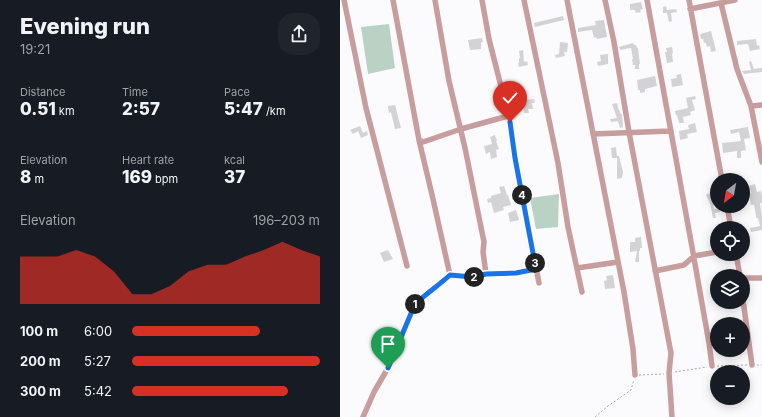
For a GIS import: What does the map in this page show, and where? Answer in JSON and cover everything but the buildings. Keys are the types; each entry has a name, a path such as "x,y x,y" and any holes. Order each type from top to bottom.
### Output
{"street":[{"path":"344,0 366,108 407,266"},
{"path":"393,0 419,140 450,275"},
{"path":"435,0 450,81 484,242 482,252 486,274"},
{"path":"482,0 489,39 508,116 539,283"},
{"path":"524,0 558,163 568,227 582,292"},
{"path":"566,0 624,292 633,349 635,375"},
{"path":"605,0 671,353 669,373 672,417"},
{"path":"647,0 694,256 712,365"},
{"path":"689,0 721,173"},
{"path":"690,9 735,0"},
{"path":"721,3 737,69 751,106 762,162"},
{"path":"570,51 577,53"},
{"path":"751,106 762,105"},
{"path":"419,140 423,142 461,129 508,116"},
{"path":"593,134 671,131"},
{"path":"655,271 684,265 694,256 710,253"},
{"path":"577,268 618,262"},
{"path":"362,417 394,354 415,304 422,297 450,275 472,277 486,274 516,273 536,269"},
{"path":"750,278 762,278"},
{"path":"744,309 752,365"}],"green space":[{"path":"389,24 395,68 368,74 361,27"},
{"path":"559,194 558,227 536,229 530,198"}],"route":[{"path":"388,368 415,304 450,275 472,277 486,274 516,273 536,269 515,158 510,122"}]}
